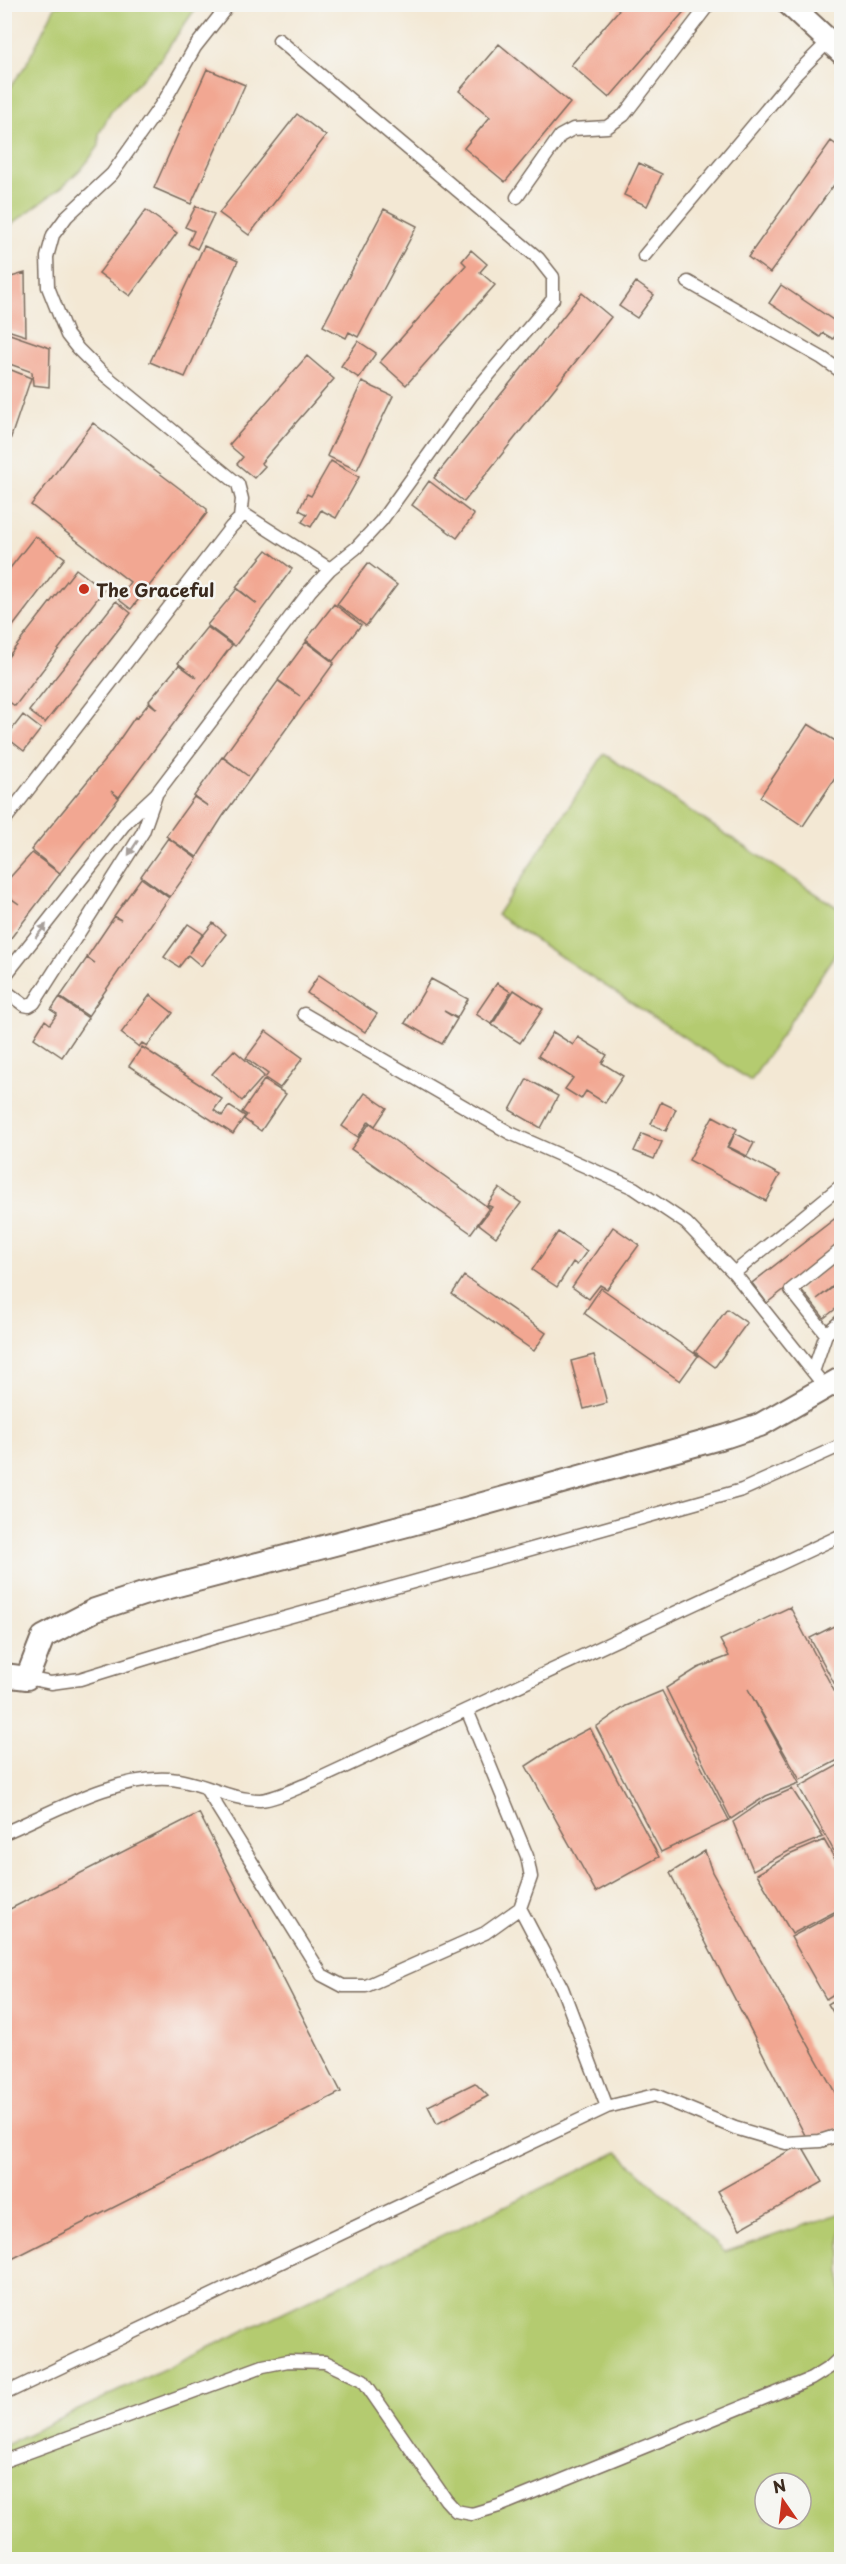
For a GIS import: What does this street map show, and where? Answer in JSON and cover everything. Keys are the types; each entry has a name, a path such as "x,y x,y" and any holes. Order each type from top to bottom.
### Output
{"street":[{"path":"789,4 836,47"},
{"path":"4,1674 27,1678 43,1637 95,1610 241,1567 411,1524 694,1447 760,1425 827,1379"}],"lane":[{"path":"4,820 240,518 242,499 238,484 100,370 67,335 48,287 46,257 53,235 68,216 112,174 166,98 195,46 229,4"},
{"path":"517,197 560,136 573,129 607,127 624,115 710,4"},
{"path":"4,977 127,821 156,794 310,591 381,521 471,396 553,299 553,277 538,258 279,40"},
{"path":"645,256 797,73 836,47"},
{"path":"688,282 822,358 842,372"},
{"path":"241,512 330,569"},
{"path":"4,990 24,1005 29,1006 34,1003 143,832 156,794"},
{"path":"304,1014 510,1132 634,1188 686,1223 734,1273 827,1379"},
{"path":"734,1273 842,1185"},
{"path":"827,1379 826,1334 791,1290 842,1249"},
{"path":"826,1334 842,1320"},
{"path":"27,1678 51,1683 80,1678 224,1634 742,1490 842,1445"},
{"path":"4,1833 112,1788 150,1780 171,1779 205,1787 236,1798 262,1800 312,1782 842,1535"},
{"path":"205,1787 322,1976 343,1986 366,1986 485,1932 520,1908 531,1877 527,1856 467,1710"},
{"path":"520,1908 562,1988 607,2107"},
{"path":"4,2394 607,2107 656,2095 735,2128 786,2143 820,2141 842,2134"},
{"path":"4,2461 263,2366 288,2361 325,2362 363,2380 446,2500 456,2511 472,2514 499,2506 812,2379 842,2356"}],"green space":[{"path":"56,5 198,5 159,61 112,110 99,134 99,146 84,166 62,187 5,229 5,94 26,65"},
{"path":"604,754 841,910 841,945 751,1081 497,915"},
{"path":"618,2152 725,2252 841,2213 841,2559 5,2560 5,2445"}],"building":[{"path":"624,4 685,4 688,7 609,98 571,65"},
{"path":"499,44 570,103 505,182 464,148 490,117 459,91"},
{"path":"207,69 245,85 191,204 154,188"},
{"path":"297,114 326,136 249,235 219,213"},
{"path":"831,141 842,149 842,174 770,273 748,257"},
{"path":"639,163 662,174 647,206 624,195"},
{"path":"196,206 214,214 197,249 188,244 194,231 185,227"},
{"path":"384,209 417,226 358,337 349,332 346,338 323,326"},
{"path":"146,210 177,233 130,296 99,273"},
{"path":"204,246 238,261 185,377 150,362"},
{"path":"471,250 487,264 480,272 495,285 406,385 380,362 466,265 462,261"},
{"path":"25,273 26,336 4,329 4,279"},
{"path":"636,282 654,295 637,318 619,306"},
{"path":"781,285 842,326 833,339 823,333 820,337 769,303"},
{"path":"582,293 611,317 464,502 434,478"},
{"path":"4,332 50,348 49,387 33,385 32,372 4,362"},
{"path":"358,341 376,353 359,378 341,366"},
{"path":"307,356 334,379 261,463 265,466 254,478 237,464 243,457 229,445"},
{"path":"4,367 31,378 5,455 4,455"},
{"path":"362,382 393,396 357,470 327,456"},
{"path":"93,423 207,509 207,513 131,609 118,599 130,582 31,505"},
{"path":"331,461 359,477 336,518 321,510 311,527 302,522 307,514 299,510 307,494 311,496"},
{"path":"429,481 474,515 457,538 412,505"},
{"path":"35,536 65,558 4,638 4,576"},
{"path":"267,550 292,569 235,646 207,625 237,589 257,604 236,587"},
{"path":"368,563 397,585 366,626 337,604"},
{"path":"76,569 104,590 15,706 4,698 4,662"},
{"path":"116,601 131,613 45,723 29,711"},
{"path":"334,604 361,625 333,661 306,640"},
{"path":"207,627 232,645 119,797 111,791 119,798 60,873 31,850 108,756 135,717 137,718 149,703 157,709 149,701 179,665 197,678 178,663"},
{"path":"306,642 334,663 223,816 197,857 166,836 194,797 208,806 194,796 222,757 248,776 223,757 278,681 300,696 278,680"},
{"path":"23,715 41,729 24,751 6,737"},
{"path":"808,724 842,745 842,768 803,826 760,797"},
{"path":"168,838 197,859 170,897 141,876"},
{"path":"32,853 60,874 4,947 4,894 19,904 4,893 4,884"},
{"path":"141,878 169,898 88,1016 60,997 87,958 95,963 87,957 114,917 121,920 114,916"},
{"path":"213,923 226,934 201,966 188,955 179,967 164,957 188,924 203,934 189,953"},
{"path":"319,975 377,1014 365,1032 307,993"},
{"path":"431,979 468,999 457,1018 444,1011 457,1019 442,1044 405,1023"},
{"path":"497,983 511,992 491,1024 476,1014"},
{"path":"514,990 543,1009 520,1043 492,1025"},
{"path":"150,995 173,1013 147,1046 142,1043 139,1047 121,1033"},
{"path":"59,998 88,1018 62,1057 34,1038 45,1020 50,1024 57,1014 51,1010"},
{"path":"266,1031 303,1058 280,1088 265,1078 268,1074 246,1058"},
{"path":"553,1032 573,1045 578,1037 607,1055 602,1063 623,1076 605,1103 586,1091 581,1099 565,1089 573,1078 538,1056"},
{"path":"142,1047 222,1099 214,1110 222,1116 229,1106 245,1116 233,1134 129,1066"},
{"path":"234,1050 264,1076 242,1101 212,1074"},
{"path":"527,1079 558,1096 541,1128 510,1110"},
{"path":"264,1080 286,1094 261,1131 244,1119 247,1115 242,1112"},
{"path":"365,1093 387,1108 375,1126 369,1121 358,1137 342,1126"},
{"path":"661,1102 676,1109 666,1131 651,1124"},
{"path":"713,1116 737,1129 727,1147 780,1175 766,1201 689,1160"},
{"path":"370,1123 489,1208 471,1233 351,1149"},
{"path":"735,1133 754,1143 747,1156 729,1147"},
{"path":"642,1134 662,1142 654,1159 634,1151"},
{"path":"499,1188 521,1203 496,1237 479,1224 492,1207 487,1205"},
{"path":"842,1213 842,1244 767,1303 752,1283"},
{"path":"613,1227 639,1245 607,1289 600,1285 589,1299 572,1287"},
{"path":"558,1232 587,1251 577,1265 573,1262 557,1287 532,1270"},
{"path":"842,1254 842,1279 817,1299 842,1281 842,1304 824,1318 800,1288"},
{"path":"464,1276 546,1333 534,1351 452,1294"},
{"path":"601,1288 698,1356 680,1381 584,1313"},
{"path":"727,1309 747,1323 715,1367 695,1352"},
{"path":"594,1355 607,1403 584,1409 571,1361"},
{"path":"790,1607 842,1706 842,1758 800,1780 748,1689 799,1783 766,1796 731,1819 666,1688 698,1668 729,1656 720,1640"},
{"path":"842,1622 842,1698 810,1638"},
{"path":"662,1691 729,1820 661,1852 596,1727 626,1706"},
{"path":"590,1728 659,1857 596,1892 526,1766"},
{"path":"842,1763 842,1866 799,1787"},
{"path":"792,1789 823,1837 791,1850 753,1870 733,1822 762,1802"},
{"path":"199,1813 341,2092 4,2263 4,1912"},
{"path":"824,1840 842,1871 842,1908 792,1934 757,1874 789,1855"},
{"path":"705,1851 712,1872 842,2105 842,2128 807,2139 670,1873"},
{"path":"842,1910 842,1989 826,1999 791,1937"},
{"path":"842,1995 842,2027 828,2004"},
{"path":"475,2083 488,2096 437,2124 428,2106"},
{"path":"801,2144 823,2182 740,2229 718,2191"}],"place":[{"name":"The Graceful","path":"84,589"}]}
